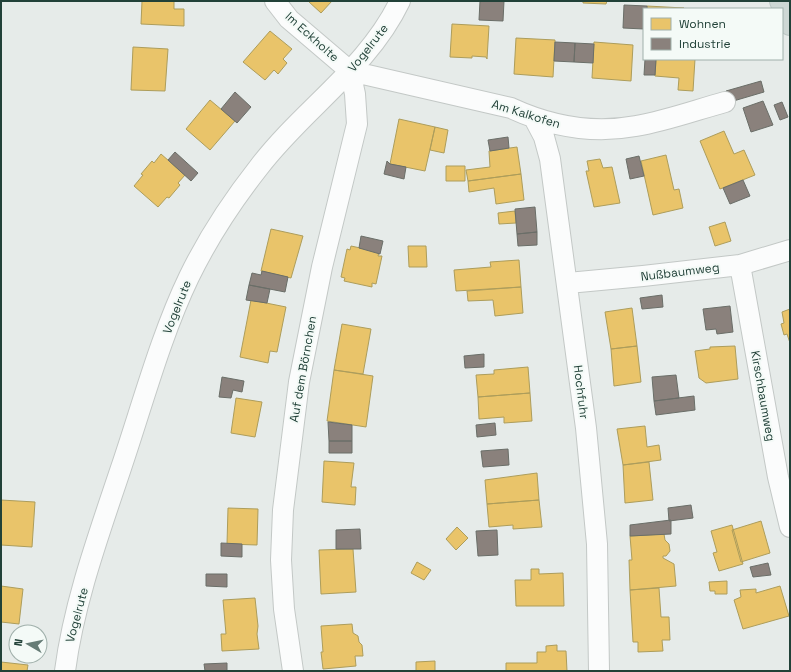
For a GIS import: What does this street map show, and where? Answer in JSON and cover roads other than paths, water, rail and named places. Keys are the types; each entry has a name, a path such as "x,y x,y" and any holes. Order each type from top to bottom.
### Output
{"main road":[{"path":"781,1 790,24"}],"street":[{"name":"Im Eckholte","path":"275,1 289,19 350,71"},
{"name":"Vogelrute","path":"65,671 68,646 105,518 171,321 190,276 219,226 259,166 305,115 350,71 382,33 400,1"},
{"name":"Am Kalkofen","path":"350,71 511,108 534,118 566,127 586,129 636,126 725,102"},
{"name":"Auf dem Börnchen","path":"293,671 284,609 281,560 283,510 299,382 322,267 357,124 355,94 350,71"},
{"name":"Hochfuhr","path":"534,118 544,137 550,159 568,283 586,428 597,544 599,671"},
{"name":"Nußbaumweg","path":"568,283 740,265 790,250"},
{"name":"Kirschbaumweg","path":"740,265 778,478 790,527"}]}
